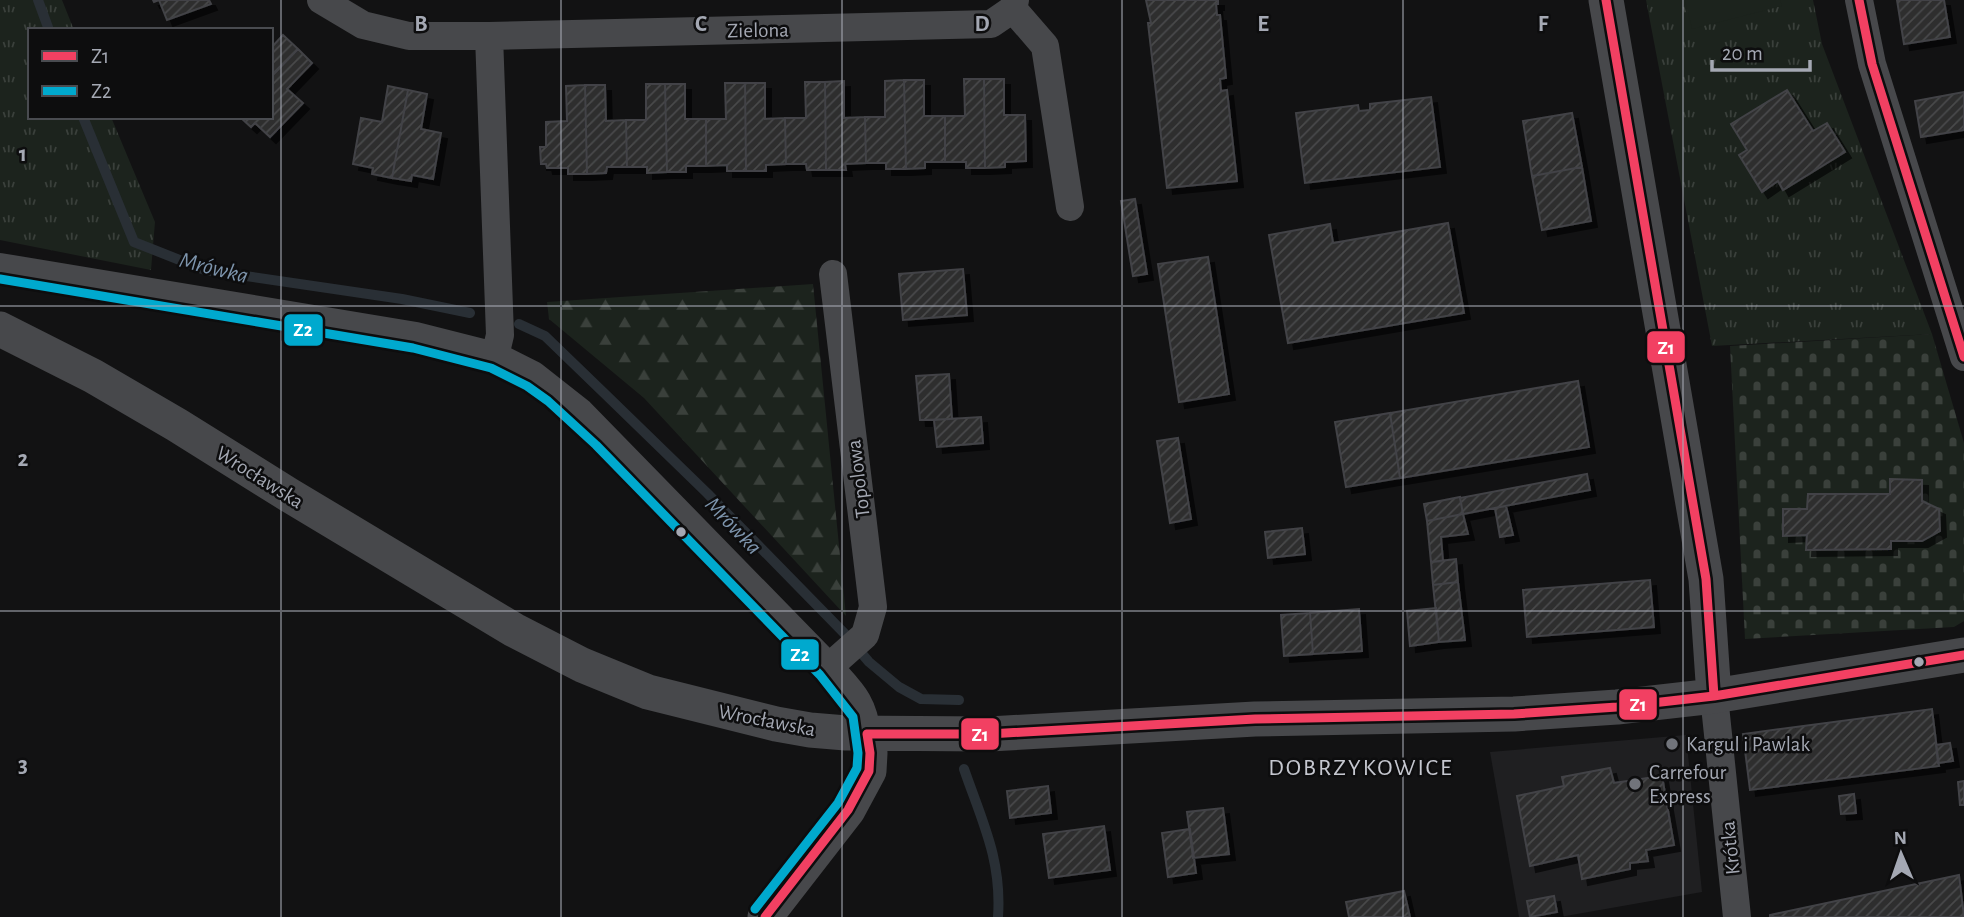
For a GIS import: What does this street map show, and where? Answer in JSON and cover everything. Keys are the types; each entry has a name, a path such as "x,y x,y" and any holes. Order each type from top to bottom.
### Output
{"street":[{"name":"Zielona","path":"321,0 363,25 409,36 991,24 1014,4"},
{"path":"1606,0 1706,579 1714,696"},
{"path":"1859,0 1872,64 1955,297 1964,357"},
{"path":"1014,4 1045,46 1070,206"},
{"path":"489,36 500,335 495,356"},
{"path":"0,267 416,336 495,356 533,375 580,412 847,652 855,697 864,713 870,753 869,771 848,810 765,917"},
{"name":"Topolowa","path":"833,274 873,607 847,652"},
{"name":"Wrocławska","path":"0,329 93,376 502,623 582,665 648,692 725,713 810,730 867,734 989,734 1255,719 1471,716 1616,707 1714,696 1964,655"},
{"name":"Krótka","path":"1714,696 1737,917"}],"shaded area":[{"path":"1686,735 1702,892 1560,917 1519,917 1490,752"}],"green space":[{"path":"0,0 62,0 73,28 28,28 28,119 112,119 155,222 151,270 0,240"},
{"path":"1646,0 1813,0 1822,44 1932,334 1712,346"},
{"path":"1685,0 1780,0 1782,6 1692,29"},
{"path":"813,284 846,616 644,398 549,319 547,302"},
{"path":"1932,334 1964,443 1964,621 1954,627 1745,639 1730,346"}],"building":[{"path":"159,0 209,0 211,4 167,20"},
{"path":"1146,0 1218,0 1217,15 1220,15 1226,78 1220,79 1221,91 1227,90 1237,181 1167,188 1148,23 1151,23"},
{"path":"1897,0 1944,0 1950,37 1904,44"},
{"path":"283,35 298,49 273,75 273,46"},
{"path":"298,49 312,63 287,89 303,103 270,137 255,123 251,127 242,119 273,119 273,75"},
{"path":"964,79 984,79 985,168 966,168 966,162 945,162 945,116 965,116"},
{"path":"984,79 1004,79 1004,115 1025,115 1026,161 1005,162 1005,167 985,168"},
{"path":"904,80 924,80 924,116 945,116 945,162 925,162 925,168 906,169"},
{"path":"904,80 906,169 886,169 886,163 866,163 865,117 885,117 885,81"},
{"path":"844,81 844,118 865,117 866,163 845,164 846,170 826,170 825,82"},
{"path":"805,82 825,82 826,170 807,170 806,164 786,164 785,118 806,118"},
{"path":"725,83 745,83 746,171 727,171 727,165 706,166 706,119 726,119"},
{"path":"745,83 765,83 765,119 785,118 786,164 766,165 766,171 746,171"},
{"path":"646,84 665,84 667,172 647,173 647,167 627,167 626,120 646,120"},
{"path":"665,84 685,84 685,119 706,119 706,166 686,166 686,172 667,172"},
{"path":"585,85 587,174 568,174 568,168 547,168 546,164 541,164 540,147 546,147 546,122 567,121 566,86"},
{"path":"585,85 605,85 606,121 626,120 627,167 607,167 606,173 587,174"},
{"path":"388,86 408,90 392,178 372,174 373,168 353,164 361,118 382,122"},
{"path":"408,90 427,94 421,129 441,133 433,179 412,175 411,181 392,178"},
{"path":"1787,90 1813,131 1827,123 1845,152 1783,190 1778,181 1762,192 1739,155 1747,150 1731,124"},
{"path":"1964,92 1964,130 1921,137 1915,101"},
{"path":"1431,97 1440,167 1305,183 1296,113 1358,105 1359,111 1370,110 1370,104"},
{"path":"1572,113 1582,167 1532,176 1523,121"},
{"path":"1582,167 1591,221 1542,230 1532,176"},
{"path":"1135,199 1147,274 1133,276 1121,201"},
{"path":"1448,223 1464,313 1288,343 1269,235 1330,224 1333,243"},
{"path":"1208,257 1229,394 1179,402 1158,264"},
{"path":"963,269 967,315 903,320 899,274"},
{"path":"949,374 952,419 920,420 916,376"},
{"path":"1578,381 1589,447 1400,478 1390,413"},
{"path":"1390,413 1400,478 1346,487 1335,422"},
{"path":"981,417 983,443 937,447 934,420"},
{"path":"1178,438 1191,519 1170,523 1157,441"},
{"path":"1587,474 1590,490 1463,514 1460,498"},
{"path":"1890,479 1922,480 1922,501 1939,509 1940,531 1922,541 1891,541 1891,549 1806,550 1807,535 1783,536 1783,509 1807,509 1808,494 1890,494"},
{"path":"1460,497 1463,514 1427,521 1424,504"},
{"path":"1506,506 1513,535 1500,537 1495,508"},
{"path":"1463,514 1468,534 1441,537 1443,561 1431,562 1427,521"},
{"path":"1302,528 1305,554 1268,558 1265,532"},
{"path":"1456,559 1458,582 1433,585 1431,562"},
{"path":"1650,580 1654,627 1527,637 1523,590"},
{"path":"1458,582 1465,640 1439,642 1433,585"},
{"path":"1436,608 1439,642 1410,646 1407,611"},
{"path":"1359,609 1362,651 1313,654 1310,613"},
{"path":"1310,613 1313,654 1284,656 1281,615"},
{"path":"1932,709 1939,766 1750,790 1743,734"},
{"path":"1950,743 1953,761 1938,763 1936,745"},
{"path":"1610,768 1614,783 1662,776 1674,845 1646,850 1648,861 1630,863 1630,869 1582,879 1578,855 1530,866 1517,796 1564,786 1562,777"},
{"path":"1964,781 1964,805 1960,805 1958,782"},
{"path":"1048,786 1051,813 1010,818 1007,791"},
{"path":"1854,794 1856,813 1841,814 1839,796"},
{"path":"1223,808 1229,854 1193,858 1187,812"},
{"path":"1104,826 1110,870 1049,878 1043,834"},
{"path":"1190,829 1196,873 1168,877 1162,833"},
{"path":"1959,875 1964,917 1770,917 1770,915"},
{"path":"1404,891 1410,917 1349,917 1346,902"},
{"path":"1554,896 1557,912 1530,917 1527,901"}],"waterway":[{"name":"Mrówka","path":"38,0 48,28"},
{"name":"Mrówka","path":"84,119 134,242 205,270 402,299 470,313"},
{"name":"Mrówka","path":"519,324 545,336 603,392 707,493 869,662 899,687 921,699 959,700"},
{"name":"Mrówka","path":"964,769 994,859 998,917"}],"transit line":[{"name":"Z1","path":"1606,0 1706,579 1714,696"},
{"name":"Z1","path":"1859,0 1872,64 1964,357"},
{"name":"Z2","path":"0,279 413,348 491,368 527,386 548,401 596,445 820,675 853,717 858,753 857,768 838,803 755,909"},
{"name":"Z1","path":"765,917 848,810 869,771 867,734 989,734 1255,719 1514,714 1617,707 1714,696 1964,655"}],"place":[{"name":"Kargul i Pawlak","path":"1672,744"},
{"name":"Carrefour Express","path":"1635,784"}],"district":[{"name":"DOBRZYKOWICE","path":"1361,767"}]}
